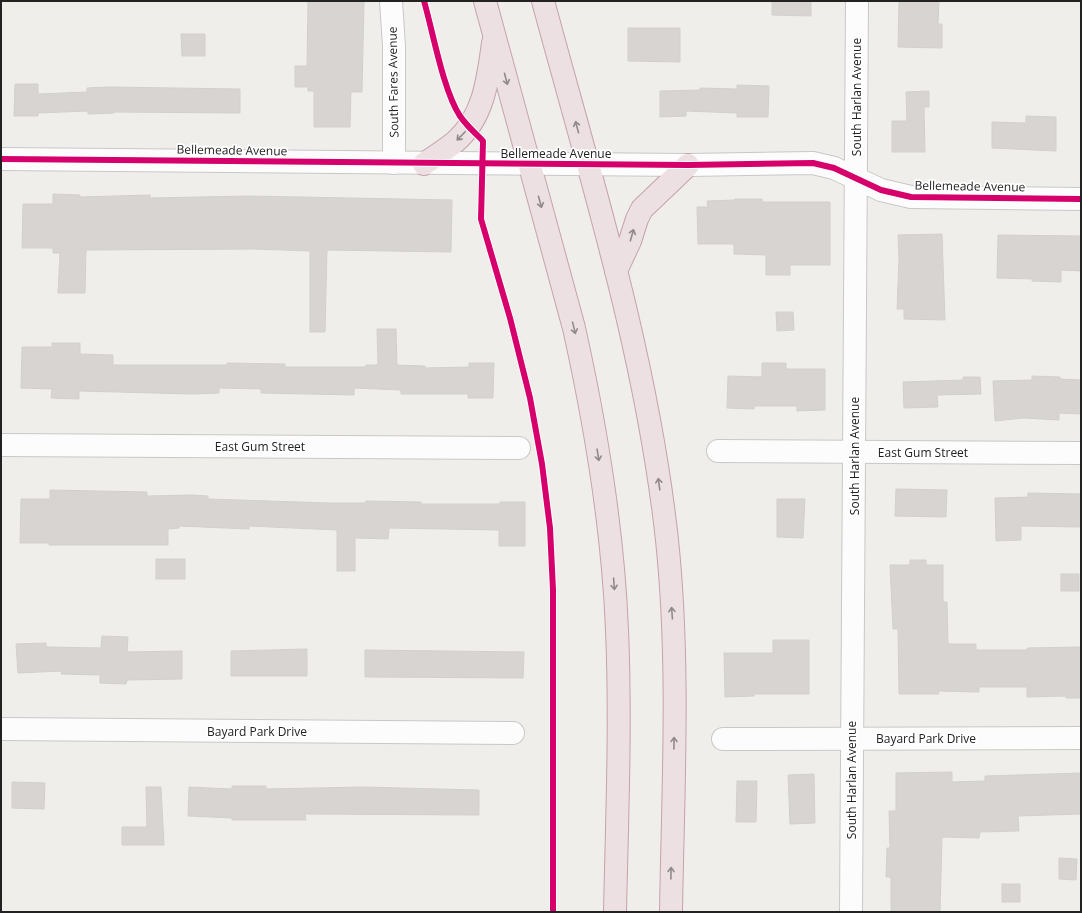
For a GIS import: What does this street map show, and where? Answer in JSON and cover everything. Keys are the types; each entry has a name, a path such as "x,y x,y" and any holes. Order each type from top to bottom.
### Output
{"highway":[{"path":"485,1 574,328 584,374 602,481 612,556 617,629 619,701 615,912"},
{"path":"543,1 635,346 652,434 667,540 675,662 671,912"},
{"path":"424,164 454,142 469,126 478,112 484,97 494,34"},
{"path":"616,271 630,241 642,209 688,165"}],"street":[{"name":"South Fares Avenue","path":"391,1 394,46 394,163"},
{"name":"South Harlan Avenue","path":"851,912 857,1"},
{"name":"Bellemeade Avenue","path":"1,158 424,164 688,165 813,163 834,168 881,190 911,197 1081,200"},
{"name":"East Gum Street","path":"1,445 519,448"},
{"name":"East Gum Street","path":"718,450 1081,453"},
{"name":"Bayard Park Drive","path":"1,729 513,733"},
{"name":"Bayard Park Drive","path":"723,739 1081,738"}],"building":[{"path":"308,1 364,1 362,92 351,92 350,127 314,127 314,91 308,91 308,87 295,87 295,66 307,66"},
{"path":"772,1 811,1 811,16 772,15"},
{"path":"899,1 939,1 938,24 942,24 942,48 898,47"},
{"path":"628,28 680,28 680,62 628,61"},
{"path":"181,34 205,34 205,56 182,56"},
{"path":"15,84 38,84 38,94 87,92 87,88 108,87 240,89 240,113 114,112 88,114 88,111 38,113 38,116 14,116"},
{"path":"737,85 769,86 768,117 737,117 737,113 686,111 686,116 660,117 660,91 700,90 700,88 737,89"},
{"path":"929,91 929,107 924,107 925,152 892,152 892,121 907,121 906,92"},
{"path":"1026,116 1056,117 1056,151 992,148 992,122 1026,123"},
{"path":"53,194 80,195 80,197 150,195 150,198 249,196 452,200 451,252 327,250 325,332 310,332 310,251 254,249 86,250 85,293 58,293 60,253 53,253 53,248 22,248 23,204 53,204"},
{"path":"762,199 762,202 830,202 830,265 790,265 790,275 766,275 766,255 734,254 734,244 698,244 697,207 708,207 707,201"},
{"path":"942,234 945,320 904,319 904,309 897,309 899,259 898,235"},
{"path":"998,235 1081,236 1081,271 1061,270 1061,282 997,278"},
{"path":"776,312 793,312 794,330 777,331"},
{"path":"377,329 396,329 397,365 425,366 425,368 469,367 469,363 494,363 493,398 468,398 468,394 401,394 401,390 354,388 354,395 261,393 261,389 219,388 219,393 192,394 79,391 79,399 51,398 52,389 21,388 22,347 52,347 52,343 80,343 80,354 113,355 113,365 227,365 227,363 285,364 285,367 366,367 366,365 378,365"},
{"path":"762,363 786,363 786,369 825,369 825,410 797,411 797,406 754,406 754,409 727,408 728,376 762,377"},
{"path":"1032,376 1060,377 1060,379 1081,380 1081,414 1059,413 1059,420 1024,418 995,421 993,381 1032,380"},
{"path":"963,377 980,377 981,394 937,395 938,407 904,408 903,382 963,380"},
{"path":"896,489 947,490 946,517 895,516"},
{"path":"50,490 147,492 147,496 191,495 208,496 208,499 329,503 365,503 366,501 421,502 421,504 500,504 500,502 525,502 525,546 499,546 499,530 389,528 388,539 355,538 355,571 337,571 337,530 249,526 249,529 179,526 179,528 168,529 168,545 49,545 49,543 20,543 21,499 50,499"},
{"path":"1028,493 1081,494 1081,527 1021,526 1021,540 996,541 995,498 1028,497"},
{"path":"777,499 805,499 803,538 777,537"},
{"path":"156,559 185,559 185,579 156,579"},
{"path":"910,560 926,560 926,565 943,565 943,602 947,602 948,644 976,644 976,650 1027,650 1027,648 1081,647 1081,698 1066,698 1066,696 1027,697 1027,687 979,687 979,692 938,691 939,694 899,694 898,629 893,629 890,565 910,565"},
{"path":"1061,574 1079,574 1079,591 1061,591"},
{"path":"102,636 128,637 127,652 182,651 182,679 127,680 126,684 100,683 100,675 61,674 62,671 18,673 16,644 46,643 46,647 101,648"},
{"path":"773,640 809,640 809,694 754,694 754,696 725,697 724,653 773,653"},
{"path":"307,649 307,676 231,676 231,651"},
{"path":"365,650 524,652 523,678 365,677"},
{"path":"952,772 952,782 985,781 985,776 1081,773 1081,814 1018,816 1019,831 980,832 979,838 942,837 940,912 891,912 891,877 886,877 887,848 890,848 889,811 896,811 896,773"},
{"path":"814,774 815,823 790,824 788,775"},
{"path":"737,781 757,781 756,822 736,822"},
{"path":"12,782 45,783 44,809 12,808"},
{"path":"232,786 266,786 266,789 363,787 479,790 479,815 305,814 306,820 232,820 232,818 188,816 189,787 232,789"},
{"path":"146,787 161,787 164,845 122,845 122,827 147,827"},
{"path":"1059,858 1077,859 1076,880 1059,879"},
{"path":"1002,884 1020,884 1020,902 1002,902"}],"cycle path":[{"path":"424,1 448,91 462,119 483,141 481,219 510,318 530,398 542,464 550,528 553,590 553,912"},
{"path":"1,159 688,165 813,163 834,168 881,190 911,197 1081,199"}]}
